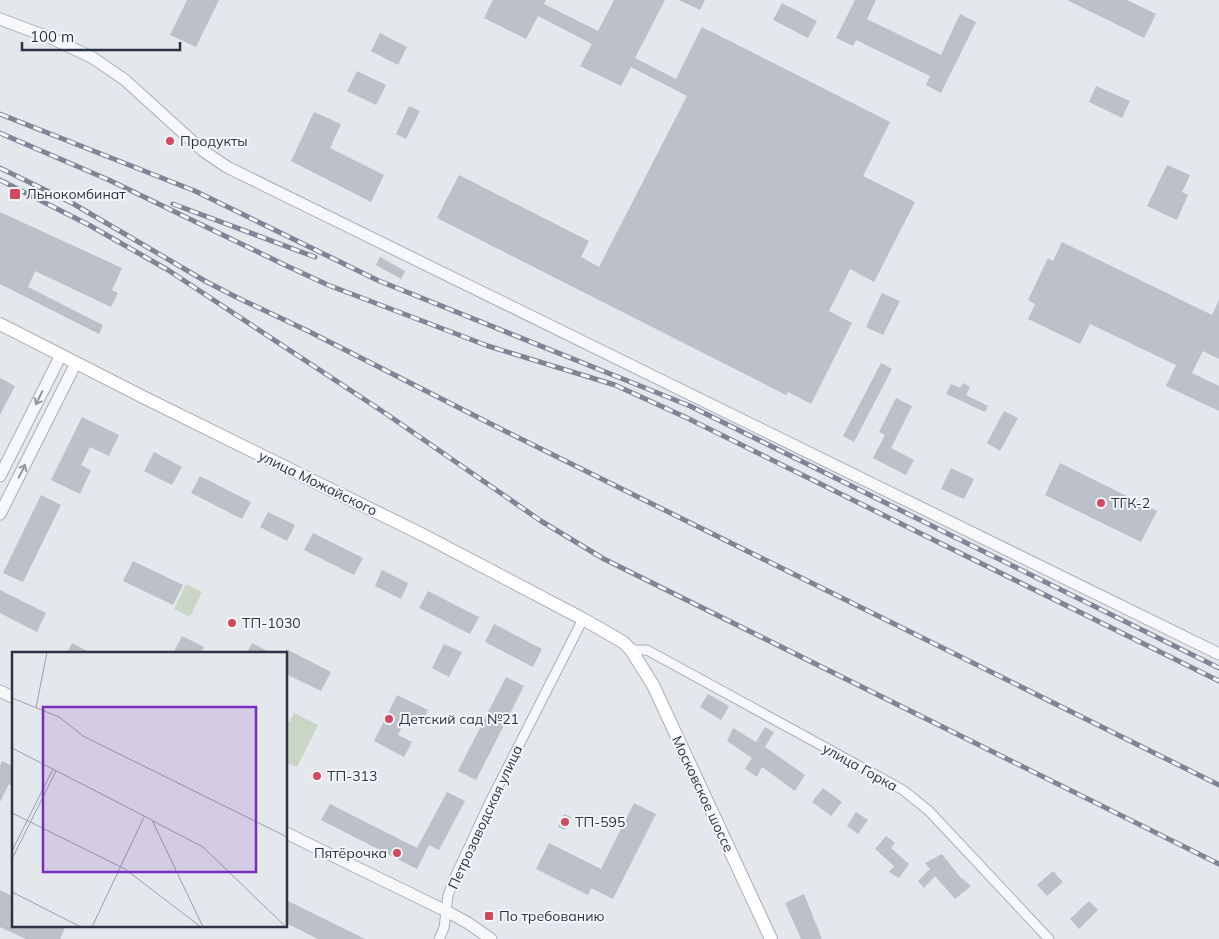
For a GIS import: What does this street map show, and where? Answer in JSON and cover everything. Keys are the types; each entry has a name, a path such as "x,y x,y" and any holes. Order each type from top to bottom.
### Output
{"main road":[{"name":"улица Можайского","path":"0,324 425,536 614,635 631,650"},
{"name":"Московское шоссе","path":"631,650 652,685 770,939"}],"street":[{"path":"0,19 53,39 92,58 125,80 202,150 227,167 1219,654"},
{"path":"0,476 61,355"},
{"path":"0,514 76,363"},
{"name":"Петрозаводская улица","path":"439,939 444,928 448,895 490,802 584,619"},
{"name":"улица Горка","path":"631,650 647,650 903,790 929,811 1049,939"},
{"path":"0,691 12,697"},
{"path":"288,834 446,911 491,939"}],"green space":[{"path":"186,584 202,592 190,617 174,609"},
{"path":"294,713 318,725 297,767 288,763 288,721 290,722"}],"building":[{"path":"187,0 219,0 196,47 170,35"},
{"path":"493,0 546,0 544,4 598,31 614,0 665,0 635,58 676,79 702,27 890,122 863,176 915,202 874,282 850,269 829,311 852,323 811,404 788,392 786,395 437,218 459,175 589,241 581,257 599,267 687,96 631,67 621,86 580,66 592,44 538,16 526,39 484,18"},
{"path":"679,0 705,0 700,10"},
{"path":"855,0 876,0 867,19 941,55 960,14 976,22 941,93 926,85 930,76 856,40 853,46 836,38"},
{"path":"1067,0 1127,0 1156,14 1144,38"},
{"path":"782,3 817,21 808,38 773,20"},
{"path":"380,33 407,47 398,65 371,51"},
{"path":"357,71 386,85 376,105 347,91"},
{"path":"1096,86 1130,101 1122,118 1089,102"},
{"path":"409,106 420,111 406,139 396,134"},
{"path":"314,112 341,124 330,148 384,175 371,202 291,161"},
{"path":"1167,165 1190,175 1182,192 1188,195 1177,220 1147,206"},
{"path":"0,212 122,268 112,290 118,293 111,307 35,271 28,287 103,325 99,334 0,284"},
{"path":"1062,242 1212,315 1219,300 1219,359 1203,351 1192,373 1219,386 1219,411 1166,386 1176,365 1090,324 1080,344 1028,319 1035,304 1028,300 1048,258 1053,261"},
{"path":"380,257 405,271 401,279 376,265"},
{"path":"882,293 900,301 883,335 866,327"},
{"path":"881,363 892,369 854,442 843,436"},
{"path":"0,378 15,386 0,415"},
{"path":"963,383 970,387 966,395 988,406 985,412 946,394 951,384 960,388"},
{"path":"896,398 912,406 891,448 914,460 906,475 873,458 885,435 879,432"},
{"path":"1004,411 1018,418 1000,451 987,443"},
{"path":"82,417 119,435 109,456 90,447 81,465 91,470 80,494 51,480"},
{"path":"154,452 182,467 172,485 144,471"},
{"name":"ТГК-2","path":"1060,463 1157,511 1141,542 1045,495"},
{"path":"951,468 974,479 964,499 941,489"},
{"path":"200,476 251,502 242,519 191,493"},
{"path":"41,495 61,505 23,582 3,573"},
{"path":"268,512 295,525 287,541 260,527"},
{"path":"313,533 363,558 354,575 304,550"},
{"path":"133,561 183,585 173,605 123,581"},
{"path":"382,570 408,583 401,599 375,586"},
{"path":"0,590 46,613 37,632 0,613"},
{"path":"428,591 479,617 470,634 419,608"},
{"path":"494,624 542,649 533,667 485,642"},
{"path":"182,636 204,647 202,652 174,652"},
{"path":"72,643 89,652 68,652"},
{"path":"252,643 269,652 248,652"},
{"path":"444,644 462,652 449,677 432,668"},
{"path":"286,649 331,672 321,691 288,675 288,652 286,652"},
{"path":"506,677 524,686 476,780 458,771"},
{"path":"708,694 729,706 721,720 700,707"},
{"path":"397,695 428,710 421,724 407,717 398,735 412,742 404,757 374,741"},
{"path":"765,727 774,732 765,747 805,775 795,791 762,767 757,777 745,769 752,758 727,741 733,728 756,742"},
{"path":"2,761 12,766 12,786 9,784 0,802 0,766"},
{"name":"ТП-313","path":"315,769 323,773 318,782 311,778"},
{"path":"823,788 842,802 831,816 812,802"},
{"path":"447,792 465,801 439,850 429,845 417,869 321,820 330,804 417,848"},
{"path":"634,803 656,814 613,899 591,888 588,895 536,869 549,843 601,869"},
{"path":"856,812 868,820 858,834 847,826"},
{"name":"ТП-595","path":"564,814 571,817 565,830 558,827"},
{"path":"886,836 895,843 891,848 909,864 899,878 889,872 894,866 875,849"},
{"path":"942,854 960,877 971,886 955,899 935,876 924,888 918,881 930,869 925,863"},
{"path":"1053,871 1063,882 1047,896 1037,885"},
{"path":"0,890 12,896 10,908 12,909 12,926 66,926 60,939 26,939 0,927"},
{"path":"804,894 822,939 801,939 785,903"},
{"path":"288,901 365,939 318,939 288,924"},
{"path":"1089,901 1098,910 1079,929 1070,919"}],"railway":[{"path":"0,114 195,191 377,280 690,406 1219,668"},
{"path":"0,133 109,180 328,285 488,346 615,385 685,417 1219,681"},
{"path":"0,168 72,203 205,281 236,297 308,331 493,425 1219,785"},
{"path":"0,180 89,225 168,270 385,413 541,521 604,559 1219,864"},
{"path":"173,204 315,257"}],"place":[{"name":"Продукты","path":"170,141"},
{"name":"Льнокомбинат","path":"15,194"},
{"name":"ТГК-2","path":"1101,503"},
{"name":"ТП-1030","path":"232,623"},
{"name":"Детский сад №21","path":"389,719"},
{"name":"ТП-313","path":"317,776"},
{"name":"ТП-595","path":"565,822"},
{"name":"Пятёрочка","path":"397,853"},
{"name":"По требованию","path":"489,916"}]}
